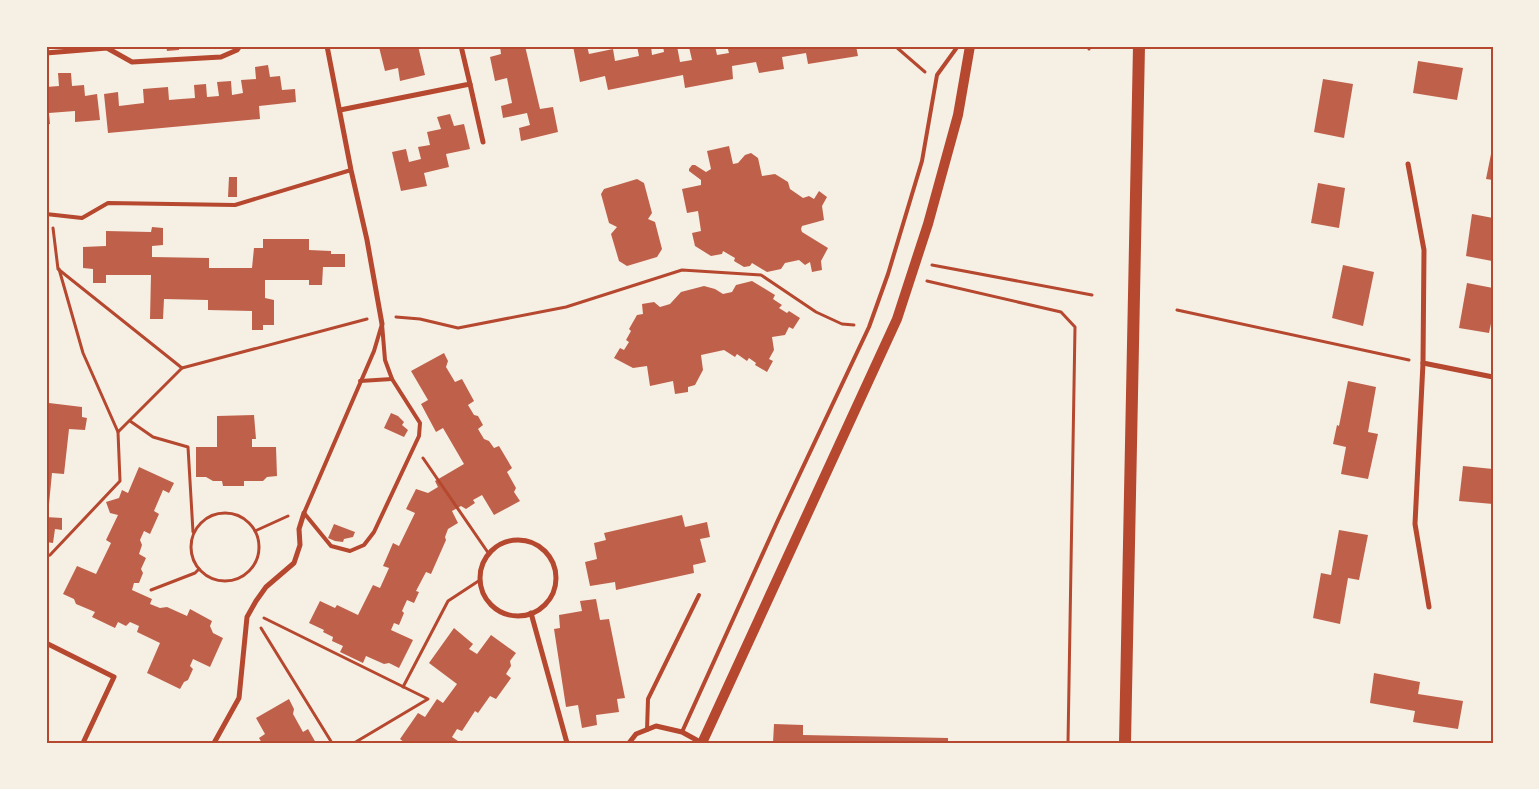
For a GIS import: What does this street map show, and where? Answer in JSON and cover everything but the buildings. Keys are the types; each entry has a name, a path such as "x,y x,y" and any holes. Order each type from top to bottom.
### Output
{"main road":[{"path":"702,743 896,319 928,224 958,115 970,46"},
{"path":"1125,743 1139,46"}],"street":[{"path":"46,53 106,47 132,62 221,57 237,50 240,46"},
{"path":"327,46 351,170 368,240 382,324"},
{"path":"461,46 483,142"},
{"path":"340,110 470,84"},
{"path":"1408,164 1424,250 1423,363 1415,524 1428,607"},
{"path":"1423,363 1493,377"},
{"path":"214,743 239,698 247,616 266,587 294,563 300,545 299,528 304,513"},
{"path":"522,540 534,544 545,551 552,561 556,573 555,586 550,598 542,607 531,613 519,616 497,609 488,601 480,580 484,562 489,554 498,546 510,541 522,540"},
{"path":"531,613 567,743"},
{"path":"46,643 114,677 83,743"},
{"path":"629,743 636,734 656,726 682,732 702,743"}],"lane":[{"path":"682,732 778,520 869,327 888,274 922,161 936,75 958,46"},
{"path":"49,215 82,218 108,203 234,205 351,170"},
{"path":"382,324 385,360 392,378 420,423 419,436 374,532 364,544 350,551 331,546 304,513 374,351 382,324"},
{"path":"360,381 392,378"},
{"path":"648,730 648,699 699,595"}],"path":[{"path":"895,46 936,82"},
{"path":"46,556 50,555 120,481 118,432 83,353 58,269 49,215"},
{"path":"916,262 1092,295"},
{"path":"58,269 182,368"},
{"path":"118,432 182,368 381,315 420,319 458,328 566,307 682,270 760,275 816,312 842,324 869,327"},
{"path":"911,278 1061,312 1075,327 1068,743"},
{"path":"1177,310 1423,363"},
{"path":"130,421 153,437 188,447 194,533 191,547 194,561 202,573 215,580 229,581 243,576 253,567 259,554 259,539 253,526 242,517 228,512 214,514 202,522 194,533"},
{"path":"414,445 489,554"},
{"path":"255,531 285,516 304,513"},
{"path":"151,590 195,573 199,569"},
{"path":"403,687 448,601 480,580"},
{"path":"250,611 428,699 354,743"},
{"path":"250,611 332,743"}]}
